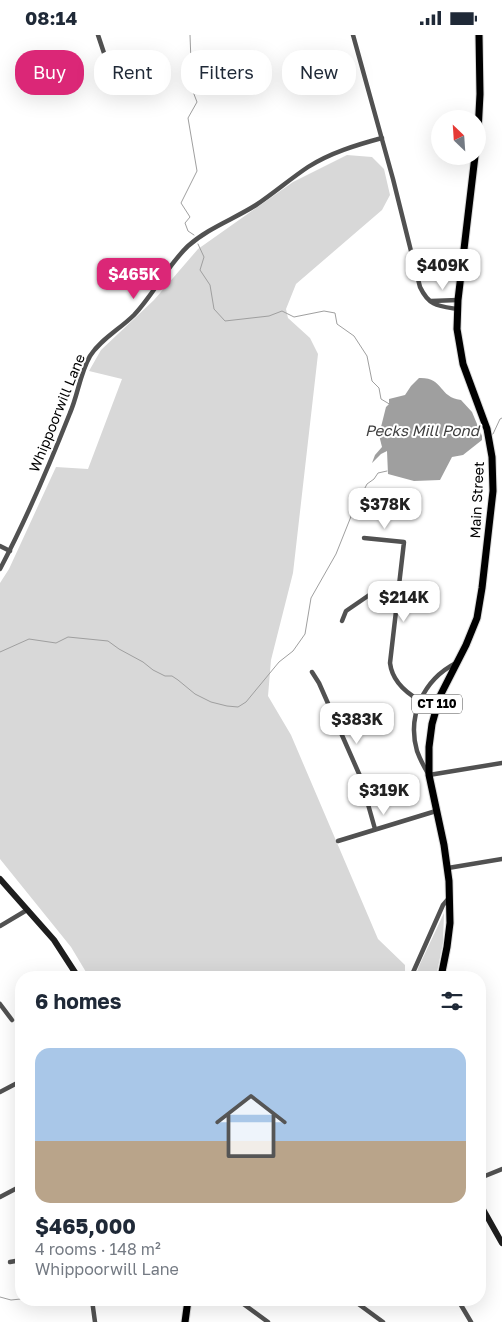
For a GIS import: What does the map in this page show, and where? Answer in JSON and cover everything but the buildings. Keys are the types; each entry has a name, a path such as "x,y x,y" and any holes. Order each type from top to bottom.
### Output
{"main road":[{"path":"479,35 479,110"},
{"name":"CT 110","path":"458,301 474,165"},
{"name":"Main Street","path":"442,971 449,931 450,897 448,868 429,775 428,747 440,696 473,628 479,608 493,491 492,457 488,435 462,359 457,329 458,301"},
{"path":"186,1322 187,1306"}],"street":[{"path":"98,35 103,50"},
{"path":"353,35 382,138 418,282 424,294 436,306 457,309"},
{"name":"Whippoorwill Lane","path":"0,569 40,487 71,411 84,369 91,354 98,346 134,315 176,259 200,237 255,206 308,167 333,154 382,138"},
{"path":"431,301 458,301"},
{"path":"364,538 404,542 390,663 391,671 400,685 420,700"},
{"path":"0,546 10,551"},
{"path":"342,621 346,611 378,589 386,585 399,585"},
{"name":"Main Street","path":"429,775 418,754 415,740 415,716 420,700 438,675 457,662"},
{"path":"312,672 319,683 360,776 376,829"},
{"path":"429,775 502,763"},
{"path":"338,841 436,811"},
{"path":"448,868 502,859"},
{"path":"0,879 54,940 74,971"},
{"path":"414,971 443,905 450,897"},
{"path":"0,926 27,909"},
{"path":"0,1004 12,1020"},
{"path":"0,1092 15,1084"},
{"path":"486,1176 502,1169"},
{"path":"0,1197 15,1189"},
{"path":"486,1213 500,1235 502,1243"},
{"path":"10,1262 15,1261"},
{"path":"93,1306 95,1322"},
{"path":"246,1306 268,1322"},
{"path":"360,1306 379,1321"},
{"path":"462,1306 471,1322"}],"shaded area":[{"path":"347,155 372,157 384,169 390,195 382,210 296,284 286,309 288,318 310,338 318,354 293,573 271,660 268,696 291,735 378,939 405,965 405,971 85,971 71,947 0,859 0,583 9,569 56,467 88,469 122,379 89,371 101,350 154,300 198,249 293,182"},
{"path":"444,913 443,943 437,971 417,971"}],"water":[{"name":"Pecks Mill Pond","path":"419,378 433,381 448,395 461,400 472,412 482,436 482,440 463,455 452,457 440,480 414,481 388,474 387,451 372,463 375,455 382,447 379,435 389,399 405,395"}],"waterway":[{"path":"190,35 192,89 197,102 188,118 197,171 181,203 190,217 185,223 188,231 194,235"},
{"path":"198,244 204,257 200,270 210,285 214,309 225,321 269,316 282,311 294,317 324,311 335,313 337,324 354,336 367,356 372,381 379,388 381,399 391,405"},
{"path":"490,435 493,434 502,418"},
{"path":"0,652 29,639 56,643 68,637 108,641 153,670 165,676 172,676 195,694 211,702 238,707 246,702 279,662 293,651 305,634 311,598 336,554 354,509 367,484 378,473 387,471"},
{"path":"0,1297 15,1300"}]}
